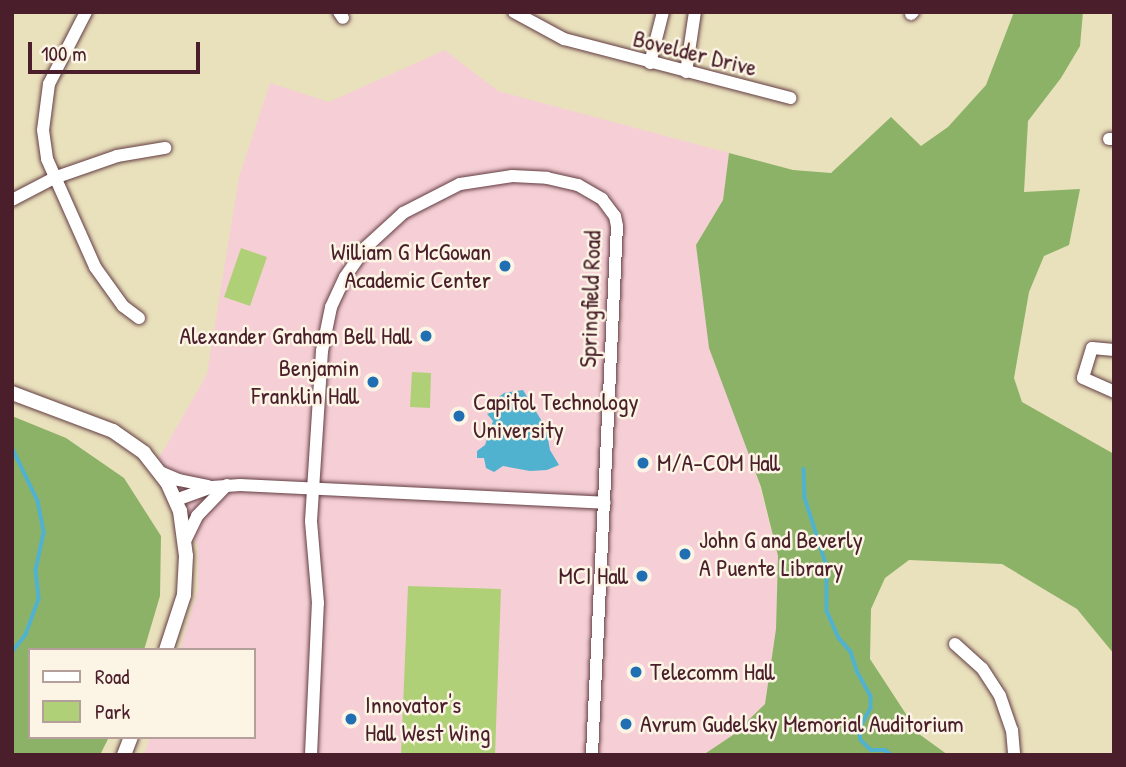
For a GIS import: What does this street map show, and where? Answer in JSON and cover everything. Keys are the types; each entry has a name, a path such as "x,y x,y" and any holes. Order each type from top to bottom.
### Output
{"street":[{"path":"86,12 49,84 43,130 47,159 95,267 123,306 139,318"},
{"name":"Bovelder Drive","path":"514,12 530,17 564,39 790,97"},
{"path":"650,63 663,12"},
{"path":"686,72 695,12"},
{"path":"12,200 54,178 117,156 164,148"},
{"name":"Springfield Road","path":"311,755 318,603 311,535 313,489 324,335 331,307 354,262 387,225 417,203 439,192 483,179 530,177 578,185 603,199 615,216 617,234 592,755"},
{"path":"1114,350 1092,348 1083,378 1114,393"},
{"path":"12,393 113,431 135,445 160,472 176,500 185,541 184,594 167,648"},
{"path":"160,472 179,480 212,487"},
{"path":"176,500 212,487 226,485 605,503"},
{"path":"185,541 197,516 226,485"},
{"path":"955,644 982,668 1000,696 1012,730 1014,755"}],"shaded area":[{"name":"Capitol Technology University","path":"445,50 498,91 729,153 723,200 696,245 778,556 776,629 765,704 733,735 703,755 144,755 149,739 256,739 256,648 181,648 198,588 198,548 179,493 159,458 207,374 239,177 270,83 329,102"}],"green space":[{"path":"1014,12 1083,12 1080,46 1061,78 1028,121 1024,192 1080,189 1069,245 1044,256 1029,292 1014,378 1022,402 1114,454 1114,654 1077,609 1002,564 909,560 885,578 871,609 870,659 919,734 948,755 703,755 733,735 765,704 776,629 778,556 761,487 709,348 696,245 723,200 729,153 793,170 831,173 891,117 921,146 948,127 986,85"},
{"path":"241,248 267,257 250,306 224,297"},
{"path":"412,372 431,373 430,408 410,407"},
{"path":"12,416 66,438 124,478 161,536 160,596 145,648 28,648 28,739 108,739 100,755 12,755"},
{"path":"408,586 501,589 495,755 401,755"}],"water":[{"path":"523,390 546,428 550,450 559,465 547,470 530,471 503,466 494,472 486,468 484,458 477,458 477,451 485,445 493,421 487,414 492,412 492,402 504,393"}],"waterway":[{"path":"12,447 38,501 44,533 36,570 39,599 26,635 12,653"},
{"path":"804,469 805,498 827,566 827,611 839,638 851,652 857,671 871,696 871,708 859,731 861,740 871,750 885,750 892,755"}],"place":[{"name":"William G McGowan Academic Center","path":"505,266"},
{"name":"Alexander Graham Bell Hall","path":"426,336"},
{"name":"Benjamin Franklin Hall","path":"373,382"},
{"name":"Capitol Technology University","path":"459,416"},
{"name":"M/A-COM Hall","path":"643,463"},
{"name":"John G and Beverly A Puente Library","path":"685,554"},
{"name":"MCI Hall","path":"642,576"},
{"name":"Telecomm Hall","path":"636,672"},
{"name":"Innovator's Hall West Wing","path":"351,719"},
{"name":"Avrum Gudelsky Memorial Auditorium","path":"626,724"}]}
